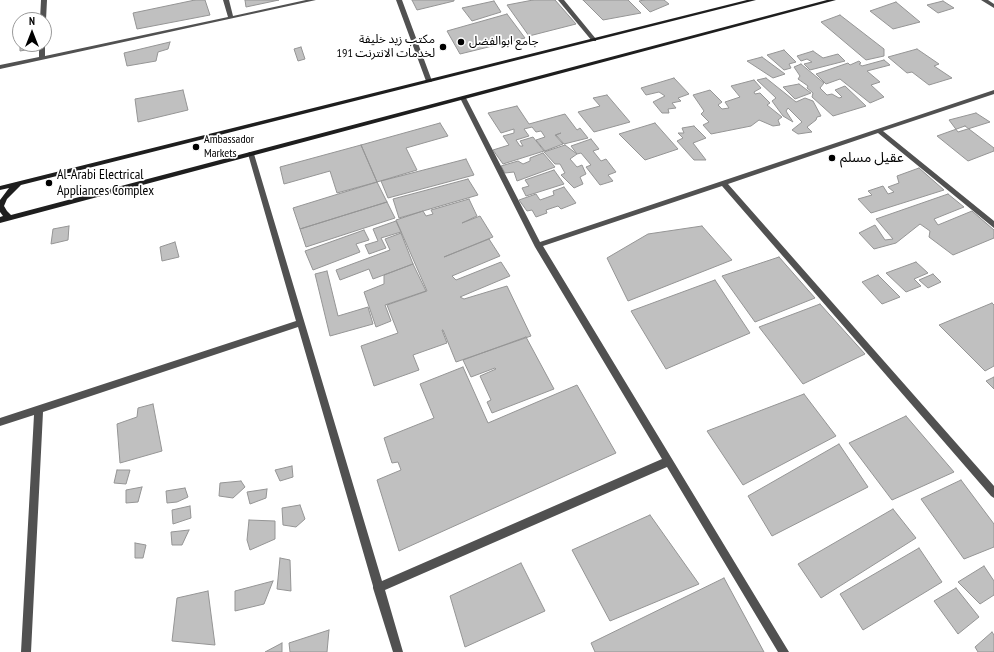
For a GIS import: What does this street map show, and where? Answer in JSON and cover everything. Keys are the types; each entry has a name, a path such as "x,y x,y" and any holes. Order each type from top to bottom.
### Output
{"street":[{"path":"43,12 44,0"},
{"path":"226,0 231,17"},
{"path":"0,67 313,0"},
{"path":"399,0 429,81"},
{"path":"561,0 594,40"},
{"path":"0,188 753,0"},
{"path":"0,220 833,0"},
{"path":"984,0 994,6"},
{"path":"42,52 42,58"},
{"path":"538,245 994,92"},
{"path":"463,98 538,245 784,652"},
{"path":"879,131 994,225"},
{"path":"251,154 398,652"},
{"path":"10,218 4,213 1,206 4,198 12,189 22,183"},
{"path":"723,183 994,493"},
{"path":"0,422 301,323"},
{"path":"26,652 39,409"},
{"path":"378,588 668,461"}],"building":[{"path":"195,0 205,0 210,15 137,29 133,13"},
{"path":"245,0 279,0 246,7"},
{"path":"412,0 454,0 454,1 417,10"},
{"path":"533,0 555,0 576,24 529,36 507,5"},
{"path":"583,0 628,0 641,13 603,20"},
{"path":"664,0 669,4 650,12 639,1"},
{"path":"494,1 501,12 472,21 462,8"},
{"path":"943,1 954,8 938,13 927,5"},
{"path":"896,2 920,22 893,29 870,11"},
{"path":"507,14 525,38 460,54 447,31"},
{"path":"840,15 884,49 884,56 866,60 821,22"},
{"path":"170,42 168,49 158,52 156,61 127,66 124,53"},
{"path":"301,47 305,59 298,61 294,49"},
{"path":"917,49 939,64 934,66 952,78 929,85 912,72 907,73 888,57"},
{"path":"784,50 796,62 789,64 791,68 784,70 767,55"},
{"path":"813,51 823,58 838,54 845,61 810,70 804,64 812,62 807,59 801,61 797,56"},
{"path":"762,57 785,74 773,78 747,61"},
{"path":"884,60 890,65 867,71 880,82 871,85 884,97 870,103 840,79 826,84 816,74 848,63 850,65 859,61 861,63 859,64 862,66"},
{"path":"801,64 824,83 820,88 827,95 832,94 839,98 842,97 835,90 845,86 866,106 833,116 812,97 813,93 807,88 808,86 798,79 800,76 794,67"},
{"path":"674,78 689,94 678,98 681,101 672,103 676,108 668,109 669,113 662,113 653,102 665,96 659,92 646,95 641,88"},
{"path":"766,78 796,102 805,98 813,101 821,116 817,117 816,120 807,127 812,132 798,134 792,130 802,122 788,108 786,111 793,122 783,116 772,101 776,98 757,80"},
{"path":"754,80 761,88 754,92 755,94 760,93 770,103 767,105 782,117 778,120 780,125 773,126 759,120 751,126 711,134 703,125 709,122 701,114 704,111 693,95 710,90 722,102 718,105 722,109 729,108 725,102 740,97 731,86"},
{"path":"799,84 811,93 795,99 783,87"},
{"path":"183,90 188,110 138,122 135,99"},
{"path":"607,95 630,122 594,132 578,112 600,106 593,98"},
{"path":"517,106 529,124 565,114 577,130 580,128 588,138 564,144 556,135 561,133 555,135 563,144 545,151 536,140 545,137 541,131 536,132 532,127 524,129 529,136 516,140 520,146 523,146 520,141 533,137 544,151 503,164 493,150 509,145 503,136 514,133 514,129 501,133 488,113"},
{"path":"976,113 990,122 958,132 949,120"},
{"path":"440,123 448,136 406,148 417,170 377,182 361,145"},
{"path":"655,123 678,149 645,160 619,134"},
{"path":"694,126 706,138 693,143 706,160 694,160 677,141 683,138 678,133 684,133 682,128"},
{"path":"965,126 994,148 994,151 968,161 937,136"},
{"path":"591,139 599,149 593,151 601,161 606,159 616,172 608,175 613,181 600,185 586,167 591,165 581,153 577,154 571,146"},
{"path":"361,145 377,182 337,193 330,171 284,184 280,167"},
{"path":"565,145 577,154 570,159 577,167 582,165 586,174 580,177 583,184 574,188 561,175 565,173 560,164 555,164 544,152"},
{"path":"543,153 555,167 517,181 514,172 505,173 501,166 518,161 523,164 530,161 530,158"},
{"path":"466,159 474,175 388,198 381,181"},
{"path":"919,168 944,190 871,213 858,199 872,195 868,191 883,186 888,194 894,192 888,187 899,183 897,176"},
{"path":"554,170 564,184 526,196 522,188 529,186 525,180"},
{"path":"468,179 478,195 399,218 393,199"},
{"path":"377,182 387,202 300,229 293,208"},
{"path":"564,187 576,203 561,209 558,206 546,210 547,213 536,217 532,210 527,211 519,200 536,194 540,200 554,195 553,191"},
{"path":"948,194 964,207 934,219 938,225 972,211 994,230 994,238 953,255 929,237 930,231 920,224 896,243 874,249 859,233 875,225 885,240 893,239 876,219"},
{"path":"469,199 477,216 462,223 480,216 493,237 444,257 489,239 500,256 452,276 456,280 501,262 510,276 460,297 464,299 507,286 531,336 456,362 442,330 447,343 413,355 419,370 374,386 361,346 398,333 387,305 427,291 396,220 423,211 426,216 433,214 431,210"},
{"path":"387,202 395,218 306,247 300,229"},
{"path":"396,221 401,232 381,238 386,248 369,254 365,245 378,241 373,229"},
{"path":"69,226 68,240 51,244 53,229"},
{"path":"702,226 732,260 628,301 607,258 648,234"},
{"path":"364,230 369,240 356,244 360,252 313,270 305,251"},
{"path":"401,233 413,264 373,279 369,269 340,280 336,270 390,250 385,239"},
{"path":"175,242 179,257 162,261 160,247"},
{"path":"779,257 815,298 755,322 722,276"},
{"path":"916,262 928,273 914,279 921,286 906,292 886,273"},
{"path":"413,264 426,291 385,305 391,321 376,327 364,292 384,284 384,275"},
{"path":"327,271 338,316 368,307 373,324 330,336 315,274"},
{"path":"933,274 941,282 928,288 919,280"},
{"path":"878,275 900,297 882,304 862,282"},
{"path":"715,280 750,333 666,369 631,311"},
{"path":"992,303 994,305 994,366 985,371 939,325"},
{"path":"820,304 865,354 803,384 759,327"},
{"path":"526,337 554,389 492,413 487,402 491,400 480,376 496,369 495,368 471,377 463,360"},
{"path":"463,367 488,423 577,385 616,453 399,551 377,480 401,470 398,462 392,463 384,438 434,418 420,384"},
{"path":"994,377 994,389 986,381"},
{"path":"804,394 836,436 743,485 707,431"},
{"path":"153,404 162,451 120,463 117,424 137,417 138,408"},
{"path":"906,416 954,472 892,500 849,443"},
{"path":"839,444 868,487 772,536 748,496"},
{"path":"292,466 293,477 280,481 275,470"},
{"path":"117,470 130,470 126,484 114,483"},
{"path":"961,480 994,524 994,547 964,559 921,499"},
{"path":"241,481 245,487 233,498 219,496 220,483"},
{"path":"142,487 138,502 126,503 126,490"},
{"path":"185,488 188,497 177,502 167,503 166,491"},
{"path":"267,489 266,498 250,504 247,492"},
{"path":"300,505 305,519 296,527 283,525 282,508"},
{"path":"190,506 191,518 173,524 172,510"},
{"path":"893,509 916,538 821,598 798,564"},
{"path":"650,515 699,584 610,621 572,550"},
{"path":"249,520 275,521 275,539 250,550 247,540"},
{"path":"189,530 182,545 172,545 171,532"},
{"path":"135,543 146,545 143,558 135,558"},
{"path":"919,548 942,582 863,630 840,594"},
{"path":"280,558 290,560 291,591 277,589"},
{"path":"521,563 545,611 465,647 450,596"},
{"path":"984,566 994,581 994,595 980,604 958,582"},
{"path":"724,578 764,652 595,652 591,643"},
{"path":"273,581 264,604 235,611 235,591"},
{"path":"956,588 979,617 958,634 934,601"},
{"path":"208,591 215,645 172,641 177,598"},
{"path":"329,630 327,652 290,652 289,643"},
{"path":"992,632 994,635 994,652 978,652 975,647"},
{"path":"282,643 282,652 265,652"}],"place":[{"name":"جامع ابوالفضل","path":"461,42"},
{"name":"مكتب زيد خليفة لخدمات الانترنت 191","path":"443,47"},
{"name":"Ambassador Markets","path":"196,147"},
{"name":"عقيل مسلم","path":"832,158"},
{"name":"Al-Arabi Electrical Appliances Complex","path":"49,183"}]}
